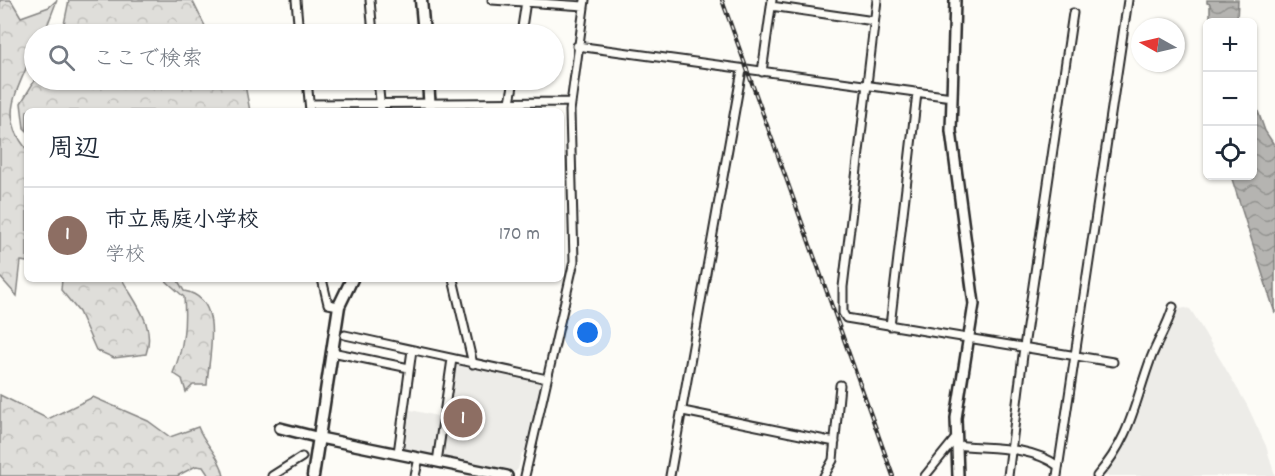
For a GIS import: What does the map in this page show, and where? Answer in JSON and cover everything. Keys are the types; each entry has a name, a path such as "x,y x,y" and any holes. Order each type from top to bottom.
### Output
{"main road":[{"path":"421,0 423,24"},
{"path":"429,90 430,106"},
{"path":"313,476 339,306 351,282"}],"street":[{"path":"296,0 298,24"},
{"path":"370,0 372,24"},
{"path":"492,0 585,3 577,46 571,102 574,261 525,476"},
{"path":"877,0 843,287 843,313 846,318 1113,362"},
{"path":"955,0 953,153 973,295 970,339 955,442 958,476"},
{"path":"1057,476 1128,0"},
{"path":"523,24 526,2"},
{"path":"762,72 772,3 874,21"},
{"path":"1008,476 1024,347 1073,13"},
{"path":"577,46 952,97"},
{"path":"670,476 742,69"},
{"path":"308,90 310,107 571,102"},
{"path":"379,90 380,107"},
{"path":"510,102 512,90"},
{"path":"890,326 917,93"},
{"path":"323,282 328,304 339,306"},
{"path":"454,282 473,364"},
{"path":"1097,476 1118,451 1130,426 1152,356 1169,323 1173,307"},
{"path":"345,335 547,379"},
{"path":"398,453 412,350"},
{"path":"332,352 409,368"},
{"path":"437,462 452,359"},
{"path":"824,476 833,460 840,386"},
{"path":"683,411 835,442"},
{"path":"280,428 507,476"},
{"path":"955,442 1012,450 1042,457 1058,466"},
{"path":"925,476 955,442"},
{"path":"272,476 303,457"},
{"path":"415,476 419,458"}],"shaded area":[{"path":"1190,309 1194,315 1247,405 1266,446 1275,476 1100,476 1119,452 1132,427 1153,356 1174,310"},
{"path":"454,364 542,380 524,453 522,453 515,472 440,457"},
{"path":"407,409 441,417 435,456 401,449"}],"green space":[{"path":"0,0 11,0 21,17 49,7 57,0 48,24 24,24 24,73 15,95 12,116 14,127 24,146 24,262 21,261 17,296 0,277"},
{"path":"69,0 192,0 204,24 64,24"},
{"path":"29,90 246,90 249,108 24,108 24,128 21,103"},
{"path":"62,282 124,282 146,324 148,343 146,354 114,358 96,350 79,312 61,290"},
{"path":"167,282 179,282 184,291 197,296 205,305 212,331 207,385 193,385 186,392 182,379 173,373 180,354 183,336 184,297"},
{"path":"0,395 48,419 93,397 148,421 170,437 198,427 219,462 224,476 209,476 203,467 196,466 177,476 0,476"}],"water":[{"path":"1207,0 1238,0 1237,18 1210,18 1210,4"},
{"path":"1257,108 1265,131 1275,146 1275,313 1232,180 1257,180"}],"railway":[{"path":"722,0 893,476"}],"place":[{"name":"市立馬庭小学校","path":"463,418"}]}
